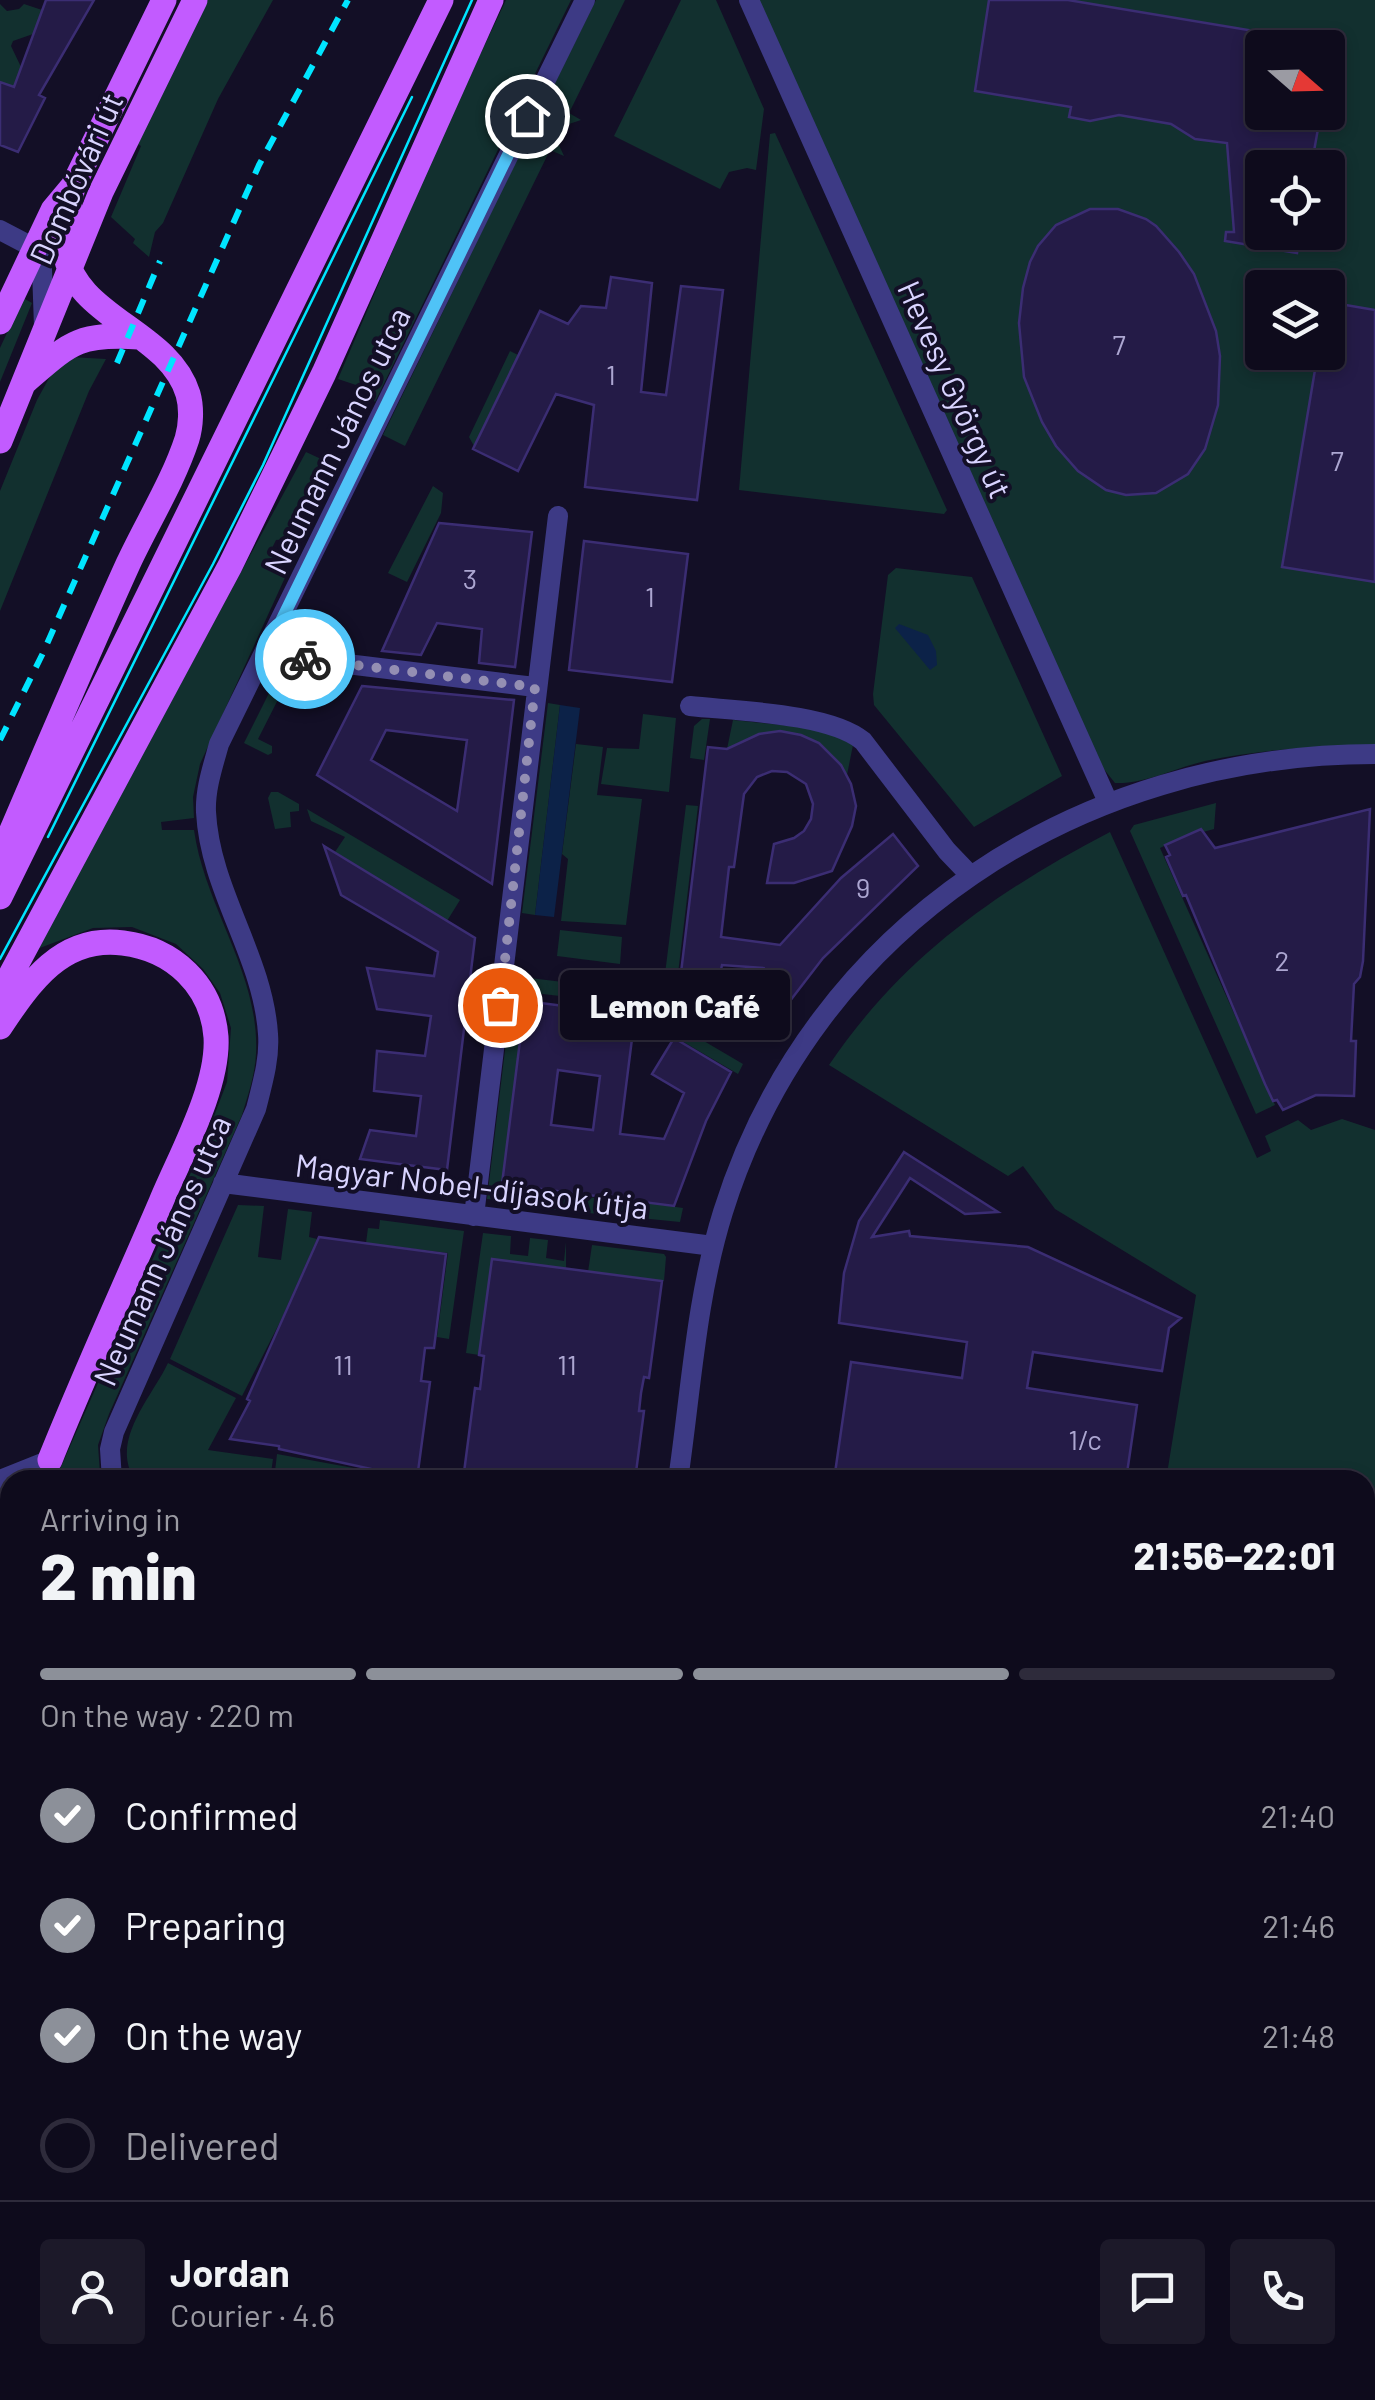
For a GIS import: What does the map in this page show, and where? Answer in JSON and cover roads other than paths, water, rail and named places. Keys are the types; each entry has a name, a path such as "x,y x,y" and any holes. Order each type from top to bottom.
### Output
{"main road":[{"name":"Dombóvári út","path":"0,322 54,210 74,186 164,0"},
{"name":"Dombóvári út","path":"0,442 114,163 194,0"},
{"path":"0,897 441,0"},
{"path":"0,995 230,566 294,438 491,0"},
{"path":"0,858 189,432 190,406 182,380 165,358 90,297 70,267 64,231 74,186"},
{"path":"22,384 82,339 139,337"},
{"path":"0,1027 42,969 75,949 110,942 156,950 185,969 206,999 216,1036 212,1072 187,1141 47,1470"}],"street":[{"name":"Neumann János utca","path":"110,1470 114,1432 256,1110 269,1037 253,966 214,864 206,810 209,777 219,744 585,0"},
{"name":"Hevesy György út","path":"748,0 1108,802"},
{"path":"0,230 70,267"},
{"path":"36,248 42,269 44,329"},
{"path":"474,1216 558,516"},
{"path":"265,654 535,687"},
{"path":"690,706 825,722 853,732 970,875"},
{"path":"679,1470 713,1246 755,1131 798,1055 864,970 896,936 970,875 1058,825 1108,802 1153,786 1246,763 1375,754"},
{"name":"Magyar Nobel-díjasok útja","path":"223,1182 713,1246"}],"water":[{"path":"899,624 928,635 936,651 937,665 930,670 895,628"},
{"path":"560,705 580,708 554,917 535,915"}],"tram line":[{"path":"0,959 263,465 472,0"},
{"path":"48,837 412,97"}],"railway":[{"path":"0,740 42,655 259,165 348,0"},
{"path":"117,363 160,261"}],"place":[{"name":"Lemon Café","path":"500,1005"}]}
